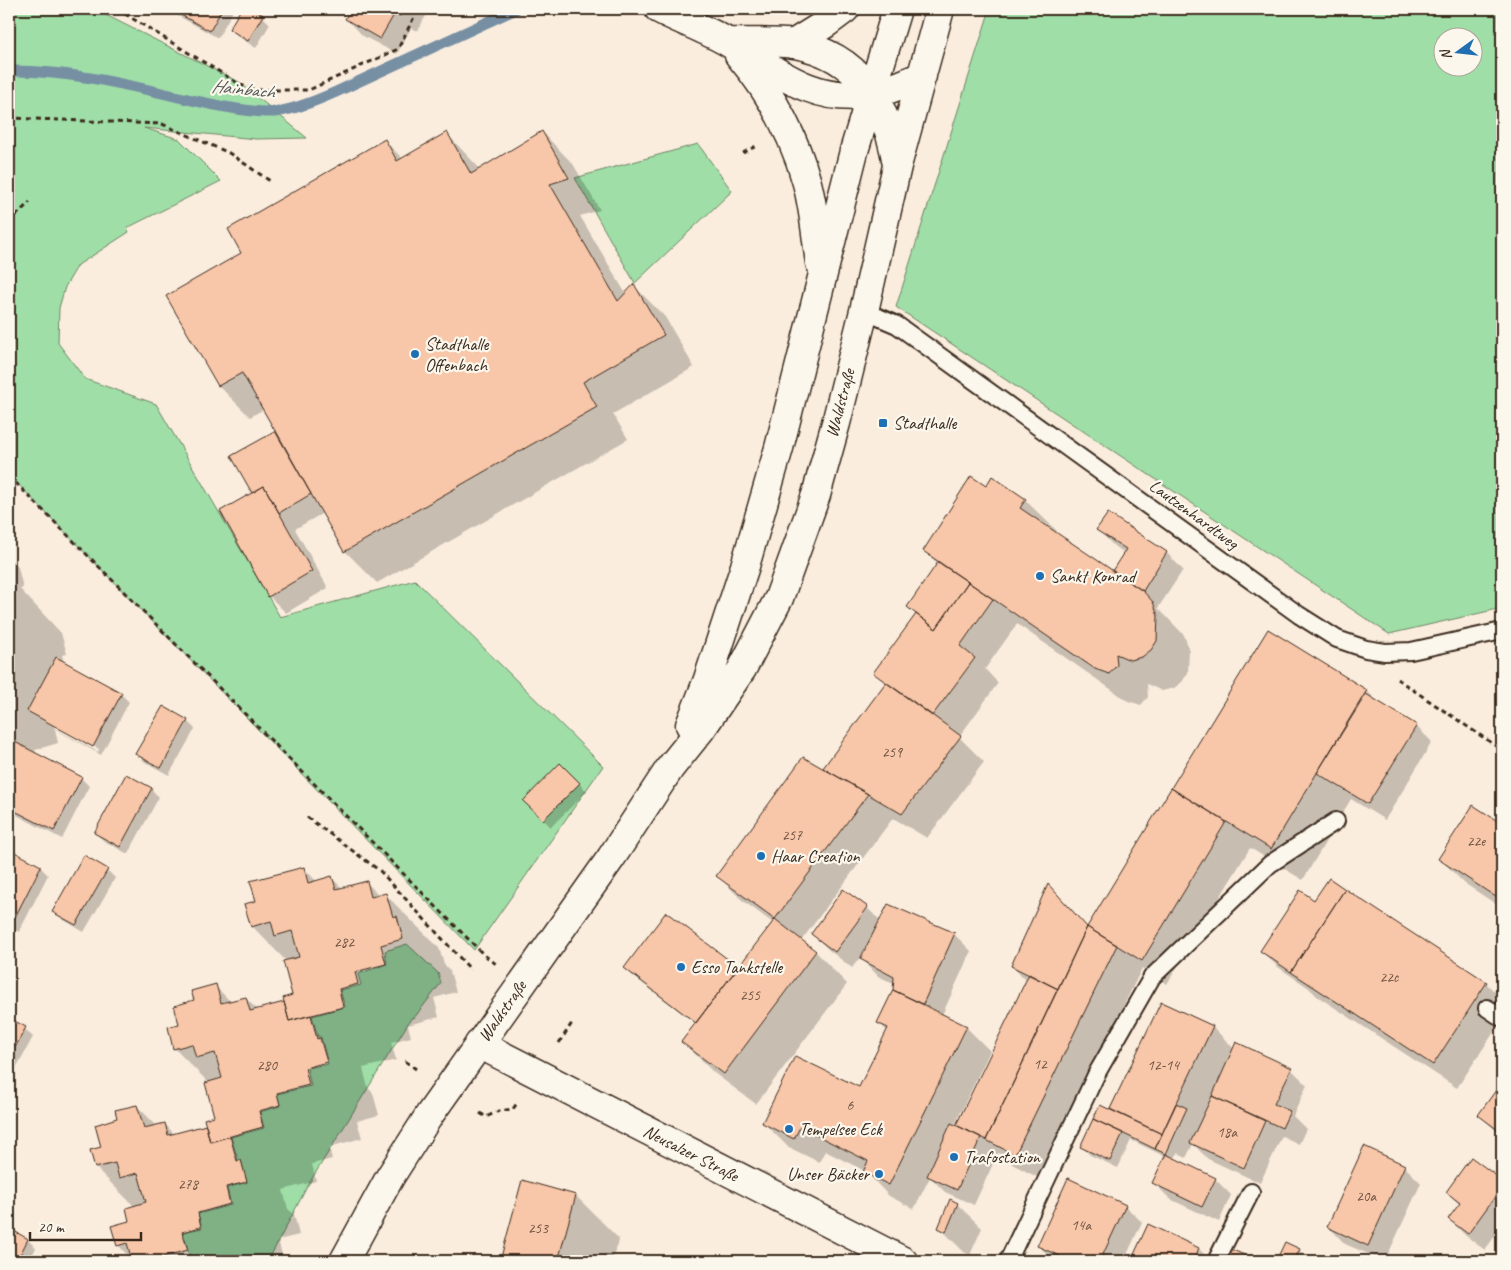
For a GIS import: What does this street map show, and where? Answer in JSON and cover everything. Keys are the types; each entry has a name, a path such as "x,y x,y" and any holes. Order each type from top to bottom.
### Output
{"main road":[{"path":"659,9 729,42 810,90 847,96 872,94 922,76"},
{"path":"793,44 825,24 844,9"},
{"name":"Waldstraße","path":"670,768 707,682 745,566 779,448 854,151 897,9"},
{"name":"Waldstraße","path":"344,1261 400,1160 430,1114 611,858 670,768 702,728 742,669 779,598 816,495 864,311 897,166 940,9"},
{"path":"729,42 793,44 812,48 839,59 855,72 872,94 893,143 897,166"},
{"path":"729,42 753,72 779,112 797,153 807,183 822,277"},
{"name":"Neusalzer Straße","path":"479,1044 903,1261"}],"lane":[{"name":"Lautzenhardtweg","path":"864,311 897,325 1299,615 1337,639 1366,649 1385,652 1411,651 1502,630"},
{"path":"1008,1261 1097,1073 1152,977 1270,864 1336,821"},
{"path":"1487,1008 1502,1018"},
{"path":"1216,1261 1251,1192"}],"path":[{"path":"117,9 241,85 257,90 309,90 398,49 418,9"},
{"path":"9,118 162,124 229,153 270,181"},
{"path":"9,222 30,202"},
{"path":"9,476 492,962"},
{"path":"1393,677 1502,750"},
{"path":"307,817 380,871 471,970"},
{"path":"559,1042 572,1023"},
{"path":"405,1061 416,1069"},
{"path":"480,1113 486,1117 499,1111 513,1108 517,1104"}],"green space":[{"path":"9,9 94,9 239,82 307,138 256,139 144,128 179,139 221,181 127,228 129,232 78,265 65,287 59,308 58,343 85,379 156,404 280,617 415,580 603,766 474,950 9,475"},
{"path":"990,9 1502,9 1502,608 1389,634 896,307"},
{"path":"698,144 732,191 635,283 575,178"},
{"path":"407,944 438,973 441,983 414,1018 412,1017 308,1185 268,1261 191,1261 183,1232 202,1228 198,1214 231,1205 227,1188 247,1182 241,1160 238,1160 231,1137 264,1128 260,1112 280,1106 277,1094 311,1086 307,1068 328,1064 321,1037 318,1037 312,1016 345,1007 340,990 361,985 358,974 387,964 385,951"}],"building":[{"path":"184,9 222,9 210,31 181,15"},
{"path":"241,9 253,9 263,15 248,41 229,29"},
{"path":"351,9 404,9 400,16 395,13 380,39 345,19"},
{"name":"Stadthalle Offenbach","path":"542,131 569,178 550,184 618,301 634,284 664,335 583,382 597,407 344,552 242,373 218,386 166,296 241,253 228,229 385,139 397,161 447,132 471,174"},
{"path":"276,431 311,494 279,513 264,486 252,493 231,456"},
{"name":"Sankt Konrad","path":"971,476 986,486 992,476 1026,499 1020,508 1143,591 1153,602 1158,616 1157,641 1151,650 1142,657 1130,660 1116,654 1117,665 1109,674 1095,669 923,551"},
{"path":"264,486 312,571 268,597 220,511"},
{"path":"1108,513 1167,552 1143,591 1112,571 1126,549 1096,530"},
{"path":"938,562 968,582 936,629 907,607"},
{"path":"968,582 993,599 960,646 975,658 932,716 873,673 916,614 936,629"},
{"path":"1268,629 1367,690 1271,849 1171,788"},
{"path":"56,657 122,693 93,747 27,711"},
{"path":"886,682 961,736 902,814 823,768"},
{"path":"1366,694 1417,725 1368,804 1317,773"},
{"path":"163,706 188,720 161,768 135,754"},
{"path":"11,740 82,777 54,831 9,808 9,744"},
{"path":"803,757 868,794 775,919 716,876"},
{"path":"560,763 580,783 543,820 523,801"},
{"path":"126,774 152,788 120,847 94,833"},
{"path":"1171,788 1226,822 1142,961 1087,927"},
{"path":"1473,805 1502,824 1502,901 1438,859"},
{"path":"9,849 41,866 11,925 9,923"},
{"path":"84,855 108,869 76,925 52,912"},
{"path":"304,867 308,883 332,876 336,889 367,881 371,897 386,893 393,917 397,916 403,939 381,945 386,964 355,972 358,984 339,989 343,1007 289,1021 283,998 292,995 283,961 299,957 292,931 275,936 271,921 251,927 244,904 256,901 250,881"},
{"path":"1329,878 1345,889 1291,972 1260,951 1300,890 1314,900"},
{"path":"1048,884 1087,927 1058,989 1011,966"},
{"path":"843,889 868,907 835,952 811,934"},
{"path":"1345,889 1487,982 1433,1065 1291,972"},
{"path":"888,904 955,933 923,1004 893,990 894,977 860,959"},
{"name":"Esso Tankstelle","path":"666,912 738,967 696,1023 624,968"},
{"path":"775,919 816,951 724,1074 681,1042"},
{"path":"1087,927 1117,945 1015,1155 986,1140"},
{"path":"1029,974 1058,989 986,1140 956,1125"},
{"path":"216,984 221,1003 246,997 250,1011 284,1002 289,1021 311,1015 317,1039 320,1038 327,1062 305,1068 309,1085 277,1093 280,1105 259,1111 263,1127 210,1142 204,1119 214,1116 205,1083 222,1078 215,1053 196,1058 192,1044 173,1049 168,1027 179,1024 174,1006 194,1000 191,991"},
{"path":"893,990 967,1026 889,1185 863,1172 868,1161 800,1127 794,1139 762,1123 795,1056 859,1087 888,1028 877,1023"},
{"path":"1161,1002 1213,1026 1162,1134 1110,1109"},
{"path":"9,1018 26,1027 9,1059"},
{"path":"1236,1042 1292,1068 1274,1104 1290,1111 1282,1128 1212,1096"},
{"path":"1502,1082 1502,1133 1478,1115"},
{"path":"1212,1096 1265,1121 1244,1168 1190,1143"},
{"path":"1176,1103 1187,1108 1166,1154 1155,1149"},
{"path":"137,1105 144,1128 165,1123 168,1135 206,1125 210,1142 230,1136 237,1161 241,1160 247,1182 226,1187 230,1204 198,1213 201,1227 182,1232 188,1250 148,1261 132,1261 127,1243 117,1246 111,1226 129,1221 126,1208 146,1202 138,1173 119,1178 115,1163 95,1168 90,1150 101,1147 95,1125 117,1118 115,1110"},
{"path":"1100,1105 1162,1134 1155,1149 1093,1119"},
{"path":"1093,1119 1123,1133 1110,1161 1080,1147"},
{"name":"Trafostation","path":"951,1123 981,1137 957,1190 927,1176"},
{"path":"1364,1146 1405,1165 1368,1246 1327,1227"},
{"path":"1166,1154 1216,1178 1202,1207 1152,1183"},
{"path":"1471,1157 1502,1180 1502,1187 1468,1234 1448,1219 1460,1203 1446,1192"},
{"path":"1068,1178 1126,1205 1100,1261 1071,1261 1037,1246"},
{"path":"522,1180 576,1195 558,1261 500,1261"},
{"path":"950,1199 958,1203 946,1232 938,1228"},
{"path":"1148,1224 1199,1248 1193,1261 1131,1261"},
{"path":"9,1228 28,1239 17,1261 9,1258"},
{"path":"1285,1242 1300,1249 1294,1261 1276,1261"},
{"path":"1231,1249 1257,1261 1225,1261"}],"waterway":[{"name":"Hainbach","path":"9,71 49,72 69,75 127,85 220,106 249,111 275,112 298,107 329,95 516,9"}],"place":[{"name":"Stadthalle Offenbach","path":"415,354"},
{"name":"Stadthalle","path":"883,423"},
{"name":"Sankt Konrad","path":"1040,576"},
{"name":"Haar Creation","path":"761,856"},
{"name":"Esso Tankstelle","path":"681,967"},
{"name":"Tempelsee Eck","path":"789,1129"},
{"name":"Trafostation","path":"954,1157"},
{"name":"Unser Bäcker","path":"879,1174"}]}
